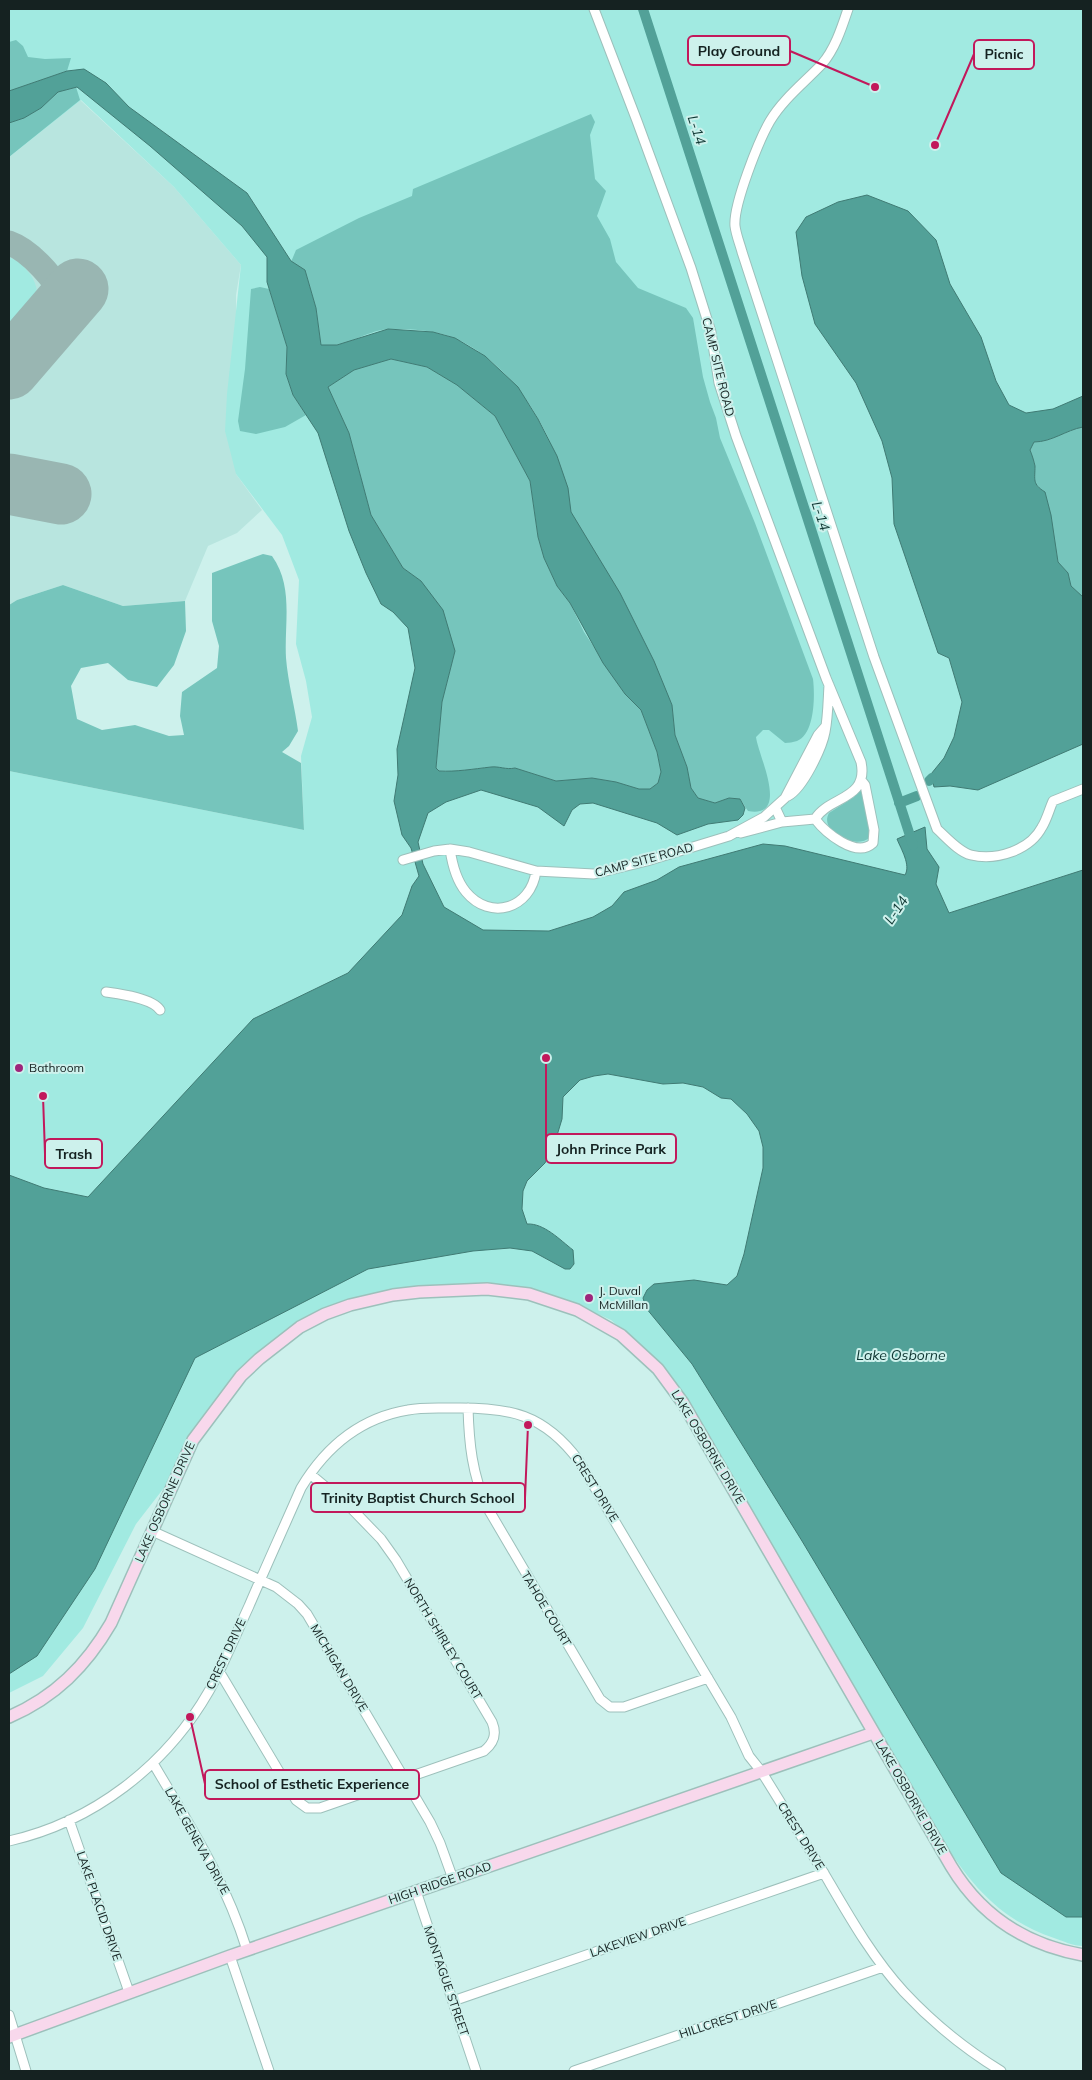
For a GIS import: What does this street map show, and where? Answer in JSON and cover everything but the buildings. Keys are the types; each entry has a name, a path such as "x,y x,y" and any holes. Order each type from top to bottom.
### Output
{"street":[{"name":"CAMP SITE ROAD","path":"403,860 434,851 450,849 469,852 536,871 594,874 647,861 729,836 764,817 785,798 794,793 804,779 822,740 826,724 829,685 736,436 719,383 711,332 694,277 638,121 594,9"},
{"path":"848,9 841,31 824,62 796,89 770,120 739,201 735,225 742,252 874,657 937,829 953,844 970,855 998,856 1023,848 1042,828 1053,801 1083,789"},
{"path":"815,819 818,813 852,792 861,780 863,772 861,762 848,735 829,685"},
{"path":"826,724 839,721 845,734 848,735"},
{"path":"815,819 824,830 839,841 856,847 870,845 874,837 872,815 865,785 861,780"},
{"path":"775,807 782,822"},
{"path":"729,836 782,822 815,819"},
{"path":"450,849 456,875 465,891 476,901 489,906 510,907 522,900 530,891 536,871"},
{"path":"106,992 146,1000 157,1005 160,1010"},
{"name":"LAKE OSBORNE DRIVE","path":"9,1717 41,1701 86,1661 111,1623 193,1440 240,1376 258,1358 300,1327 325,1314 350,1305 393,1295 419,1292 504,1290 553,1300 588,1315 621,1335 658,1369 674,1389 954,1871 970,1892 996,1919 1023,1936 1043,1945 1083,1955"},
{"name":"TAHOE COURT","path":"468,1408 471,1459 478,1487 486,1508 600,1699 610,1707 624,1707 708,1678"},
{"name":"CREST DRIVE","path":"9,1841 44,1831 69,1820 115,1794 153,1763 188,1723 219,1671 310,1474 336,1443 370,1422 408,1410 494,1408 517,1414 546,1427 570,1448 580,1461 732,1717 749,1756 762,1772 863,1938 883,1967 941,2028 982,2060 1001,2071"},
{"name":"NORTH SHIRLEY COURT","path":"219,1671 296,1800 307,1808 320,1808 484,1751 493,1741 494,1728 396,1560 381,1539 351,1508 310,1474"},
{"name":"MICHIGAN DRIVE","path":"152,1531 288,1594 307,1614 430,1822 453,1878"},
{"name":"HIGH RIDGE ROAD","path":"12,2036 230,1956 873,1732"},
{"name":"LAKE GENEVA DRIVE","path":"153,1763 216,1872 229,1898 247,1950"},
{"name":"LAKE PLACID DRIVE","path":"69,1820 129,1992"},
{"name":"LAKEVIEW DRIVE","path":"453,2001 824,1874"},
{"name":"MONTAGUE STREET","path":"416,1891 476,2071"},
{"path":"230,1956 269,2071"},
{"name":"HILLCREST DRIVE","path":"574,2071 883,1967"},
{"path":"9,2015 12,2036 26,2071"}],"shaded area":[{"path":"9,9 1083,9 1083,1946 1054,1938 1016,1920 985,1896 960,1866 647,1351 611,1320 577,1305 445,1287 319,1313 261,1351 227,1384 177,1471 136,1524 83,1628 43,1676 9,1693 9,771 304,830 301,756 312,717 306,681 296,644 299,580 282,535 236,474 225,431 227,394 241,265 174,187 81,100 9,157"},
{"path":"16,40 23,46 28,57 45,59 71,58 67,71 9,91 9,42"},
{"path":"76,87 80,100 9,157 9,123 24,118 41,108 58,92"},
{"path":"80,100 174,187 241,265 236,295 236,474 262,510 237,533 208,546 185,601 123,606 63,585 17,600 9,605 9,157"},
{"path":"591,114 595,122 590,135 595,179 606,191 597,216 610,239 616,262 638,288 686,308 693,318 703,377 716,418 720,438 755,523 813,679 812,713 807,731 803,737 797,741 785,743 769,730 763,730 756,737 766,770 770,796 768,805 761,811 748,811 740,799 729,798 715,803 698,798 691,788 687,767 675,735 672,705 571,512 558,461 547,435 533,410 517,388 498,367 477,351 454,338 439,333 391,329 373,332 338,345 321,345 316,308 305,270 291,262 296,250 359,218 412,196 413,189"},
{"path":"9,257 28,271 35,284 37,293 33,310 9,339"},
{"path":"260,287 269,289 287,347 286,374 293,395 306,415 285,427 256,434 240,431 238,421 245,369 251,289"},
{"path":"391,359 427,367 457,385 495,416 530,481 538,537 544,558 557,586 570,603 584,632 625,694 641,710 657,752 661,772 658,783 650,789 639,789 593,778 556,781 515,768 494,767 439,771 436,768 442,702 455,651 421,581 403,568 371,515 349,433 328,387 354,370"},
{"path":"1083,427 1083,597 1071,586 1068,573 1058,562 1054,540 1039,488 1033,480 1035,464 1030,450 1034,442 1047,440"},
{"path":"263,554 272,556 279,568 286,593 286,658 298,731 289,746 282,752 301,763 304,830 9,771 9,605 17,600 63,585 123,606 185,601 186,631 174,665 157,687 128,680 108,663 81,668 71,686 77,719 102,730 135,725 169,736 184,735 180,716 182,692 217,668 219,646 212,621 212,573"},
{"path":"862,788 870,837 864,841 848,841 834,833 829,827 827,820 829,813 854,797"}],"water":[{"name":"Lake Osborne","path":"84,69 106,83 129,107 247,193 291,261 305,270 316,308 321,345 337,345 388,329 433,332 455,338 485,356 518,387 538,419 557,456 568,488 571,512 620,593 654,661 672,705 675,735 687,767 691,788 698,798 715,803 729,798 740,799 745,808 743,815 738,820 708,824 677,835 657,823 593,803 580,804 572,810 564,826 538,807 481,790 446,802 428,813 418,842 423,864 444,907 483,930 549,931 593,917 612,906 624,892 657,880 679,867 763,844 785,846 905,875 907,871 906,862 897,839 925,827 927,849 939,867 936,884 949,913 1083,870 1083,1917 1066,1917 1001,1873 802,1541 692,1364 646,1308 643,1298 647,1290 654,1284 694,1280 727,1285 737,1276 744,1254 763,1168 763,1147 759,1131 747,1114 731,1099 721,1098 703,1087 683,1083 663,1084 608,1074 580,1080 563,1097 562,1119 555,1142 545,1163 527,1181 523,1191 522,1209 527,1224 533,1224 546,1229 573,1250 574,1264 570,1269 565,1269 532,1251 510,1248 473,1251 368,1269 195,1358 95,1569 37,1656 9,1674 9,1175 44,1188 88,1197 253,1019 348,973 402,915 412,886 419,876 411,848 402,835 394,801 398,775 397,749 415,668 408,628 393,612 381,604 349,531 318,433 293,395 286,374 287,347 267,282 267,257 242,226 150,146 77,87 58,92 41,108 24,118 9,123 9,91 67,71","holes":["391,359 427,367 457,385 495,416 530,481 538,537 544,558 557,586 570,603 603,663 625,694 641,710 657,752 661,772 658,783 650,789 639,789 616,782 592,778 556,781 515,768 494,767 445,771 439,771 436,768 442,702 455,651 443,610 421,581 403,568 371,515 349,433 328,387 354,370"]},
{"path":"867,195 908,211 936,240 950,284 981,337 996,381 1009,405 1026,413 1053,409 1083,396 1083,427 1047,440 1034,442 1030,450 1035,466 1035,481 1038,487 1045,492 1051,515 1058,562 1068,573 1071,586 1083,597 1083,744 978,790 950,786 934,787 931,774 944,758 954,737 962,702 949,658 938,653 894,524 892,478 882,441 856,383 815,324 802,276 796,232 806,217 838,202"}],"waterway":[{"name":"L-14","path":"643,9 913,845"},
{"path":"929,781 932,778"},
{"path":"899,803 917,796"}],"taxiway":[{"path":"9,243 18,247 34,260 50,276 68,301"}],"runway":[{"path":"9,369 78,289"},
{"path":"9,484 61,494"}],"place":[{"name":"Play Ground","path":"875,87"},
{"name":"Picnic","path":"935,145"},
{"name":"John Prince Park","path":"546,1058"},
{"name":"Bathroom","path":"19,1068"},
{"name":"Trash","path":"43,1096"},
{"name":"J. Duval McMillan","path":"589,1298"},
{"name":"Trinity Baptist Church School","path":"528,1425"},
{"name":"School of Esthetic Experience","path":"190,1717"}]}
